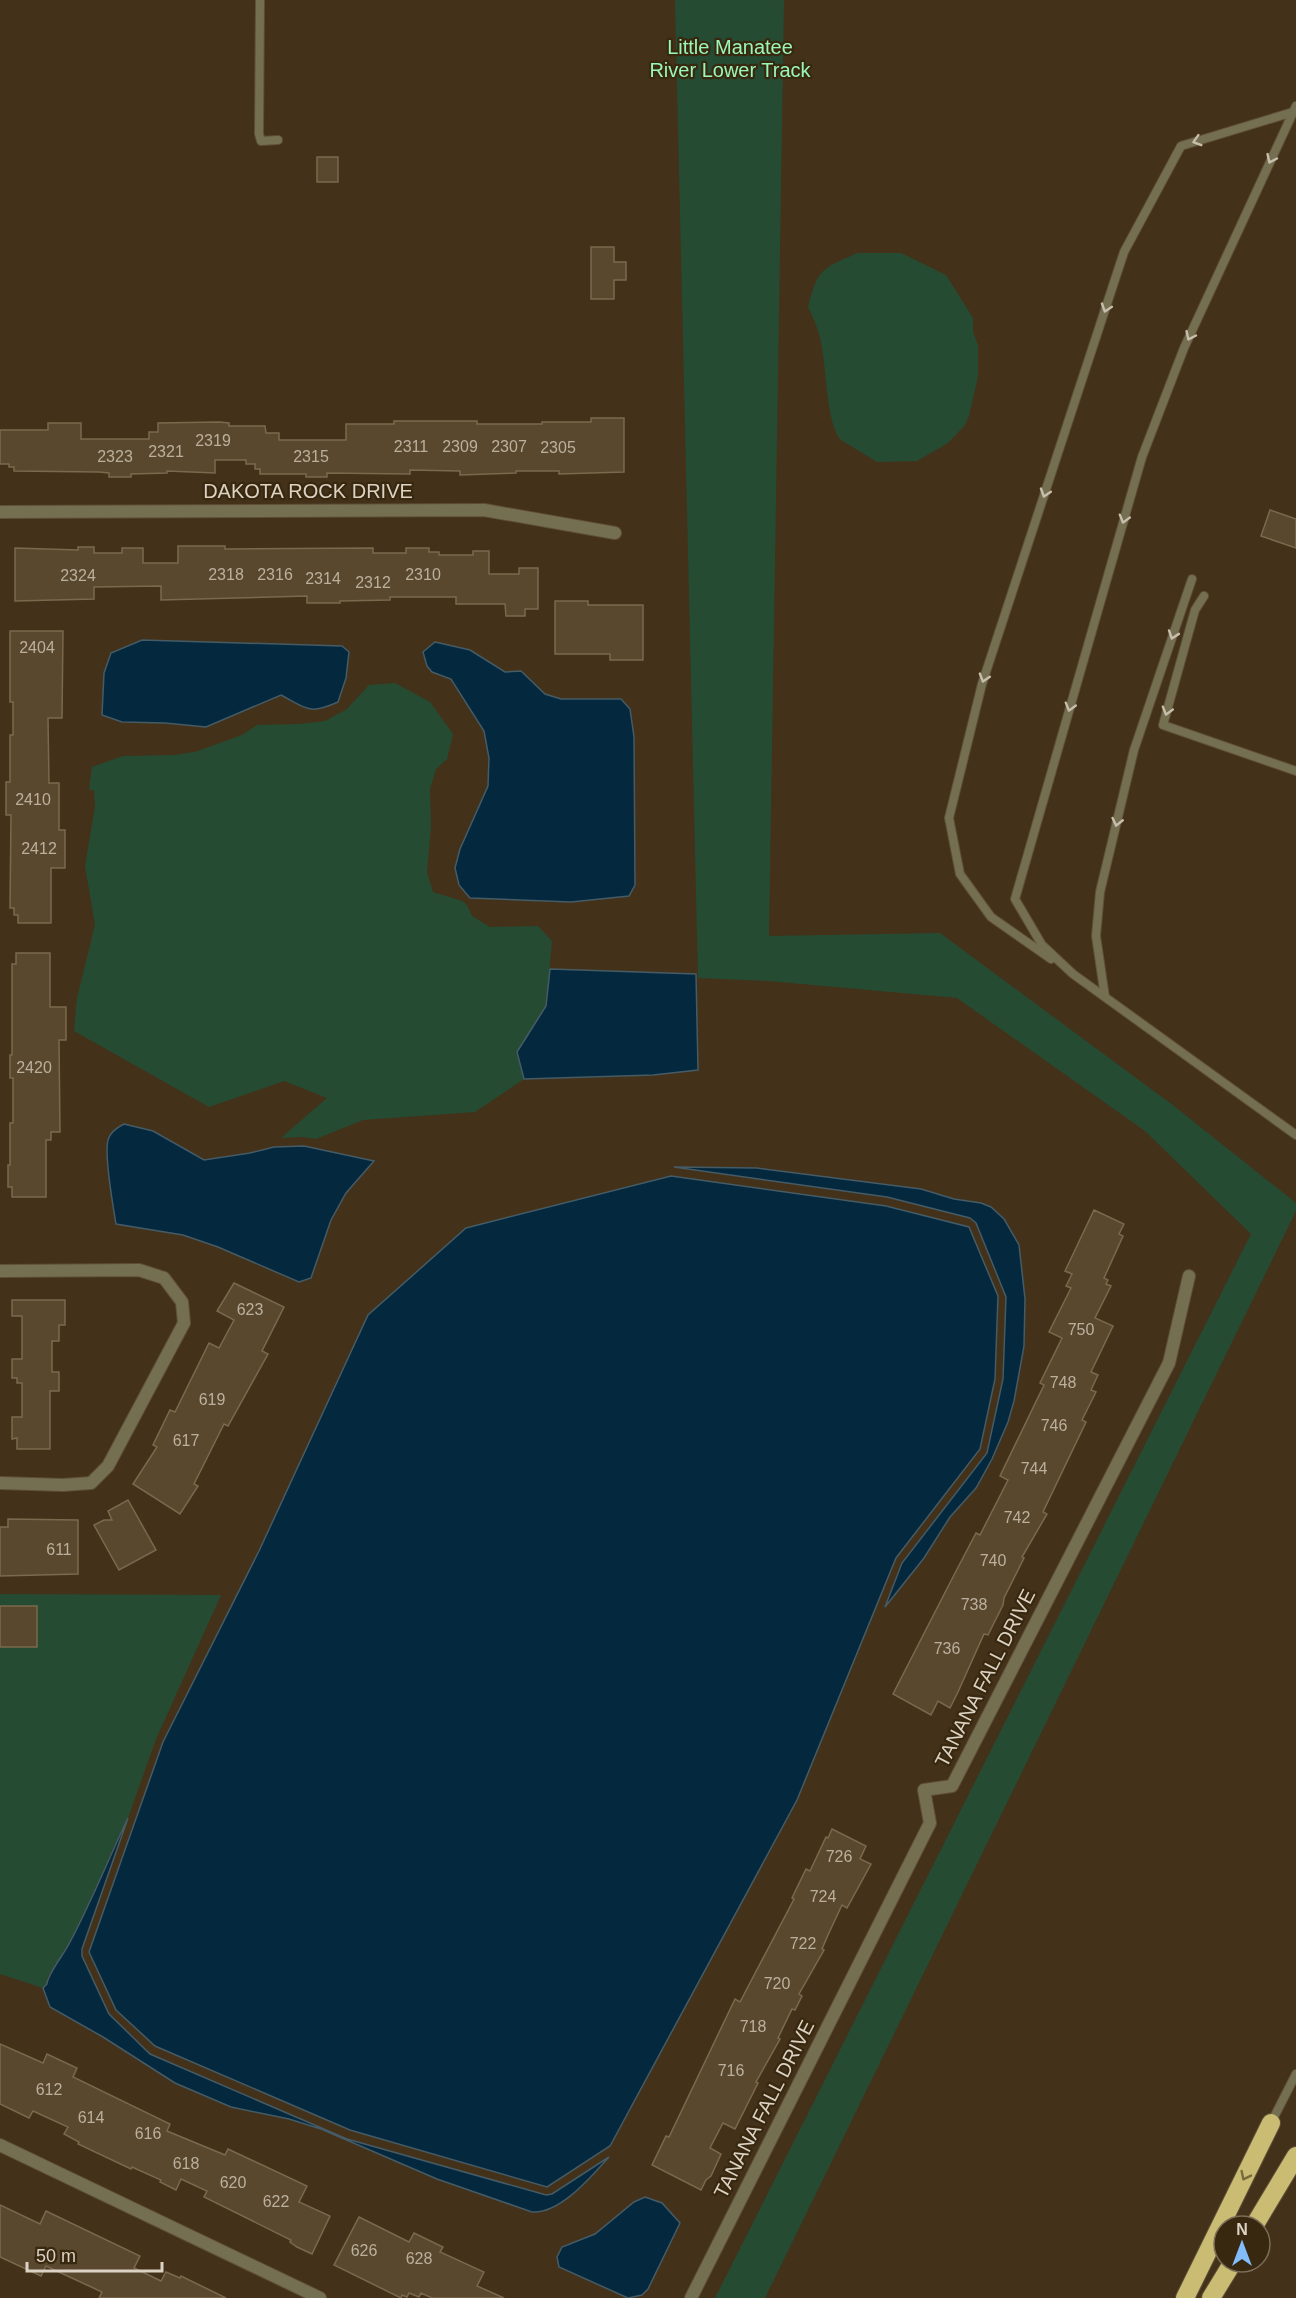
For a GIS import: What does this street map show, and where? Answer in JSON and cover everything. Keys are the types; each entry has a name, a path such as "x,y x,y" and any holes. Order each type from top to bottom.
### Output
{"highway":[{"path":"1185,2298 1270,2123"},
{"path":"1261,2214 1296,2156"},
{"path":"1211,2298 1226,2274"}],"street":[{"name":"DAKOTA ROCK DRIVE","path":"0,512 484,510 615,533"},
{"path":"0,1270 138,1269 164,1278 182,1302 184,1323 108,1466 91,1483 63,1485 0,1482"},
{"name":"TANANA FALL DRIVE","path":"691,2298 930,1823 924,1790 952,1786 1169,1364 1189,1276"},
{"path":"0,2145 320,2298"}],"lane":[{"path":"260,0 259,134 261,141 278,140"},
{"path":"1073,974 1042,945 1015,899 1142,457 1184,348 1295,109"},
{"path":"1295,109 1181,146 1124,252 982,684 949,818 960,874 991,917 1296,1135"},
{"path":"1105,997 1096,936 1100,892 1134,750 1192,579"},
{"path":"1204,596 1195,610 1163,725 1296,771"},
{"path":"1270,2123 1296,2074"}],"green space":[{"name":"Little Manatee River Lower Track","path":"675,0 784,0 769,936 940,933 1174,1106 1296,1203 1296,1211 765,2298 715,2298 1251,1234 1145,1131 957,998 769,981 698,978"},
{"path":"857,253 901,253 946,275 973,318 973,332 978,345 978,376 969,416 965,425 948,443 917,461 877,462 841,440 833,423 821,343 808,307 815,284 823,271"},
{"path":"395,683 430,702 453,734 447,759 436,769 430,789 431,827 427,872 433,892 462,901 467,905 472,916 490,927 538,926 552,941 546,1006 517,1052 524,1079 475,1112 363,1120 316,1139 281,1138 327,1098 284,1081 209,1107 74,1031 77,998 95,925 85,866 95,806 94,790 89,790 92,767 123,756 174,755 195,752 242,735 257,725 325,721 347,709 369,685"},
{"path":"0,1594 221,1595 156,1739 128,1818 93,1898 43,1988 0,1974"}],"water":[{"path":"142,640 342,646 349,652 346,678 338,702 328,706 308,709 281,695 206,727 122,722 102,715 104,673 111,653"},
{"path":"435,642 470,650 505,672 521,671 545,694 561,699 621,699 630,709 634,737 635,885 629,896 571,902 470,898 459,885 455,868 460,849 488,786 489,758 484,731 451,679 432,672 427,666 423,652"},
{"path":"550,969 696,974 698,1070 653,1075 524,1079 517,1052 546,1006"},
{"path":"124,1124 153,1131 204,1160 274,1147 304,1146 374,1161 346,1193 331,1220 311,1278 299,1282 218,1247 183,1235 116,1224 109,1181 107,1147 110,1135"},
{"path":"674,1167 757,1168 921,1189 991,1207 1004,1219 1019,1245 1025,1299 1024,1346 1008,1422 976,1488 950,1517 924,1558 885,1607 902,1563 987,1453 1003,1379 1006,1297 976,1223 970,1218 887,1197"},
{"path":"671,1176 886,1206 969,1227 998,1296 995,1379 980,1449 896,1558 797,1800 610,2146 547,2187 350,2130 155,2046 116,2010 89,1952 163,1742 259,1551 368,1315 466,1228"},
{"path":"128,1818 82,1949 82,1956 109,2014 150,2054 347,2139 546,2195 552,2194 609,2157 584,2184 564,2201 543,2211 532,2212 437,2179 321,2129 289,2119 231,2107 175,2083 103,2037 50,2007 43,1988 77,1929"},
{"path":"645,2197 662,2203 680,2223 648,2289 642,2295 628,2298 559,2267 557,2257 562,2247 595,2234 634,2202"}],"building":[{"path":"317,157 338,157 338,182 317,182"},
{"path":"591,247 614,247 614,262 626,262 626,280 614,280 614,299 591,299"},
{"path":"591,418 624,418 624,472 559,474 559,471 516,471 516,473 460,475 460,471 410,470 410,474 327,473 327,477 306,477 306,474 260,474 260,469 255,469 255,464 246,464 246,460 215,460 215,473 167,471 167,473 131,474 131,477 109,477 109,473 99,472 14,471 14,467 9,467 9,464 0,464 0,430 48,430 48,423 81,423 81,439 149,439 149,432 158,432 158,423 219,422 229,423 229,426 265,426 266,433 279,433 279,440 346,440 346,424 394,424 394,421 477,421 477,424 542,424 542,422 591,422"},
{"path":"1270,510 1296,519 1296,548 1261,536"},
{"path":"178,546 225,546 225,549 373,548 373,553 406,553 406,548 429,548 429,552 439,552 439,555 473,555 473,551 489,551 489,574 519,574 519,568 538,568 538,609 525,609 525,616 506,616 505,604 456,604 456,597 390,597 390,600 340,601 340,603 307,603 307,596 161,600 161,586 94,587 94,599 15,601 15,548 78,550 78,547 94,547 94,553 122,553 122,548 143,548 143,563 178,563"},
{"path":"555,601 588,601 588,605 643,605 643,660 610,660 610,654 555,654"},
{"path":"10,631 63,631 62,718 48,718 49,783 59,783 59,830 65,830 65,868 51,868 51,923 18,923 18,915 14,915 14,908 10,908 11,815 6,815 6,782 10,782 10,735 13,735 13,702 10,702"},
{"path":"16,953 50,953 50,1007 66,1007 66,1040 59,1040 60,1132 51,1132 51,1140 46,1140 46,1197 12,1197 12,1187 8,1187 10,1123 13,1123 13,1078 10,1078 12,964 16,964"},
{"path":"1094,1210 1124,1224 1119,1234 1123,1236 1104,1278 1108,1280 1106,1284 1111,1286 1095,1318 1113,1326 1091,1372 1098,1375 1091,1390 1096,1392 1082,1420 1086,1422 1043,1512 1047,1514 1022,1557 1024,1558 988,1635 984,1634 950,1708 938,1701 931,1715 893,1694 976,1533 980,1535 1008,1480 1000,1476 1044,1385 1040,1383 1062,1338 1049,1332 1071,1288 1066,1286 1072,1274 1065,1271"},
{"path":"234,1283 284,1307 262,1351 268,1354 228,1426 224,1424 194,1484 198,1486 180,1514 133,1484 157,1447 153,1445 170,1410 175,1412 209,1343 219,1348 234,1320 217,1311"},
{"path":"12,1300 65,1300 65,1325 59,1325 59,1341 52,1341 52,1372 59,1372 59,1391 50,1391 50,1449 17,1449 17,1438 12,1439 12,1417 22,1417 22,1383 17,1383 17,1378 12,1378 12,1359 22,1359 22,1316 12,1316"},
{"path":"128,1500 156,1550 119,1570 94,1525 104,1520 112,1520 108,1511"},
{"path":"8,1519 78,1520 78,1574 0,1576 0,1527 8,1527"},
{"path":"0,1606 37,1606 37,1647 0,1647"},
{"path":"832,1829 866,1846 860,1859 871,1864 847,1908 842,1905 822,1949 824,1950 799,1994 802,1996 795,2010 792,2009 778,2038 780,2039 756,2082 758,2083 735,2129 723,2123 710,2148 721,2154 711,2176 701,2190 652,2165 666,2136 669,2137 735,1999 740,2002 794,1899 792,1898 806,1869 810,1871"},
{"path":"0,2044 43,2063 47,2054 77,2068 73,2077 170,2124 167,2131 225,2155 228,2149 307,2186 299,2202 330,2216 312,2254 297,2247 290,2242 291,2240 204,2197 207,2191 181,2179 176,2190 160,2182 161,2180 132,2167 131,2169 78,2144 79,2142 64,2134 68,2127 33,2111 29,2118 0,2104"},
{"path":"0,2205 40,2224 46,2211 140,2256 134,2268 161,2281 166,2272 180,2278 181,2276 226,2298 99,2298 102,2292 46,2266 41,2276 0,2257"},
{"path":"359,2217 409,2242 414,2233 443,2247 440,2252 484,2272 477,2286 504,2298 432,2298 421,2293 419,2297 409,2293 407,2297 402,2295 401,2298 334,2265"}]}
